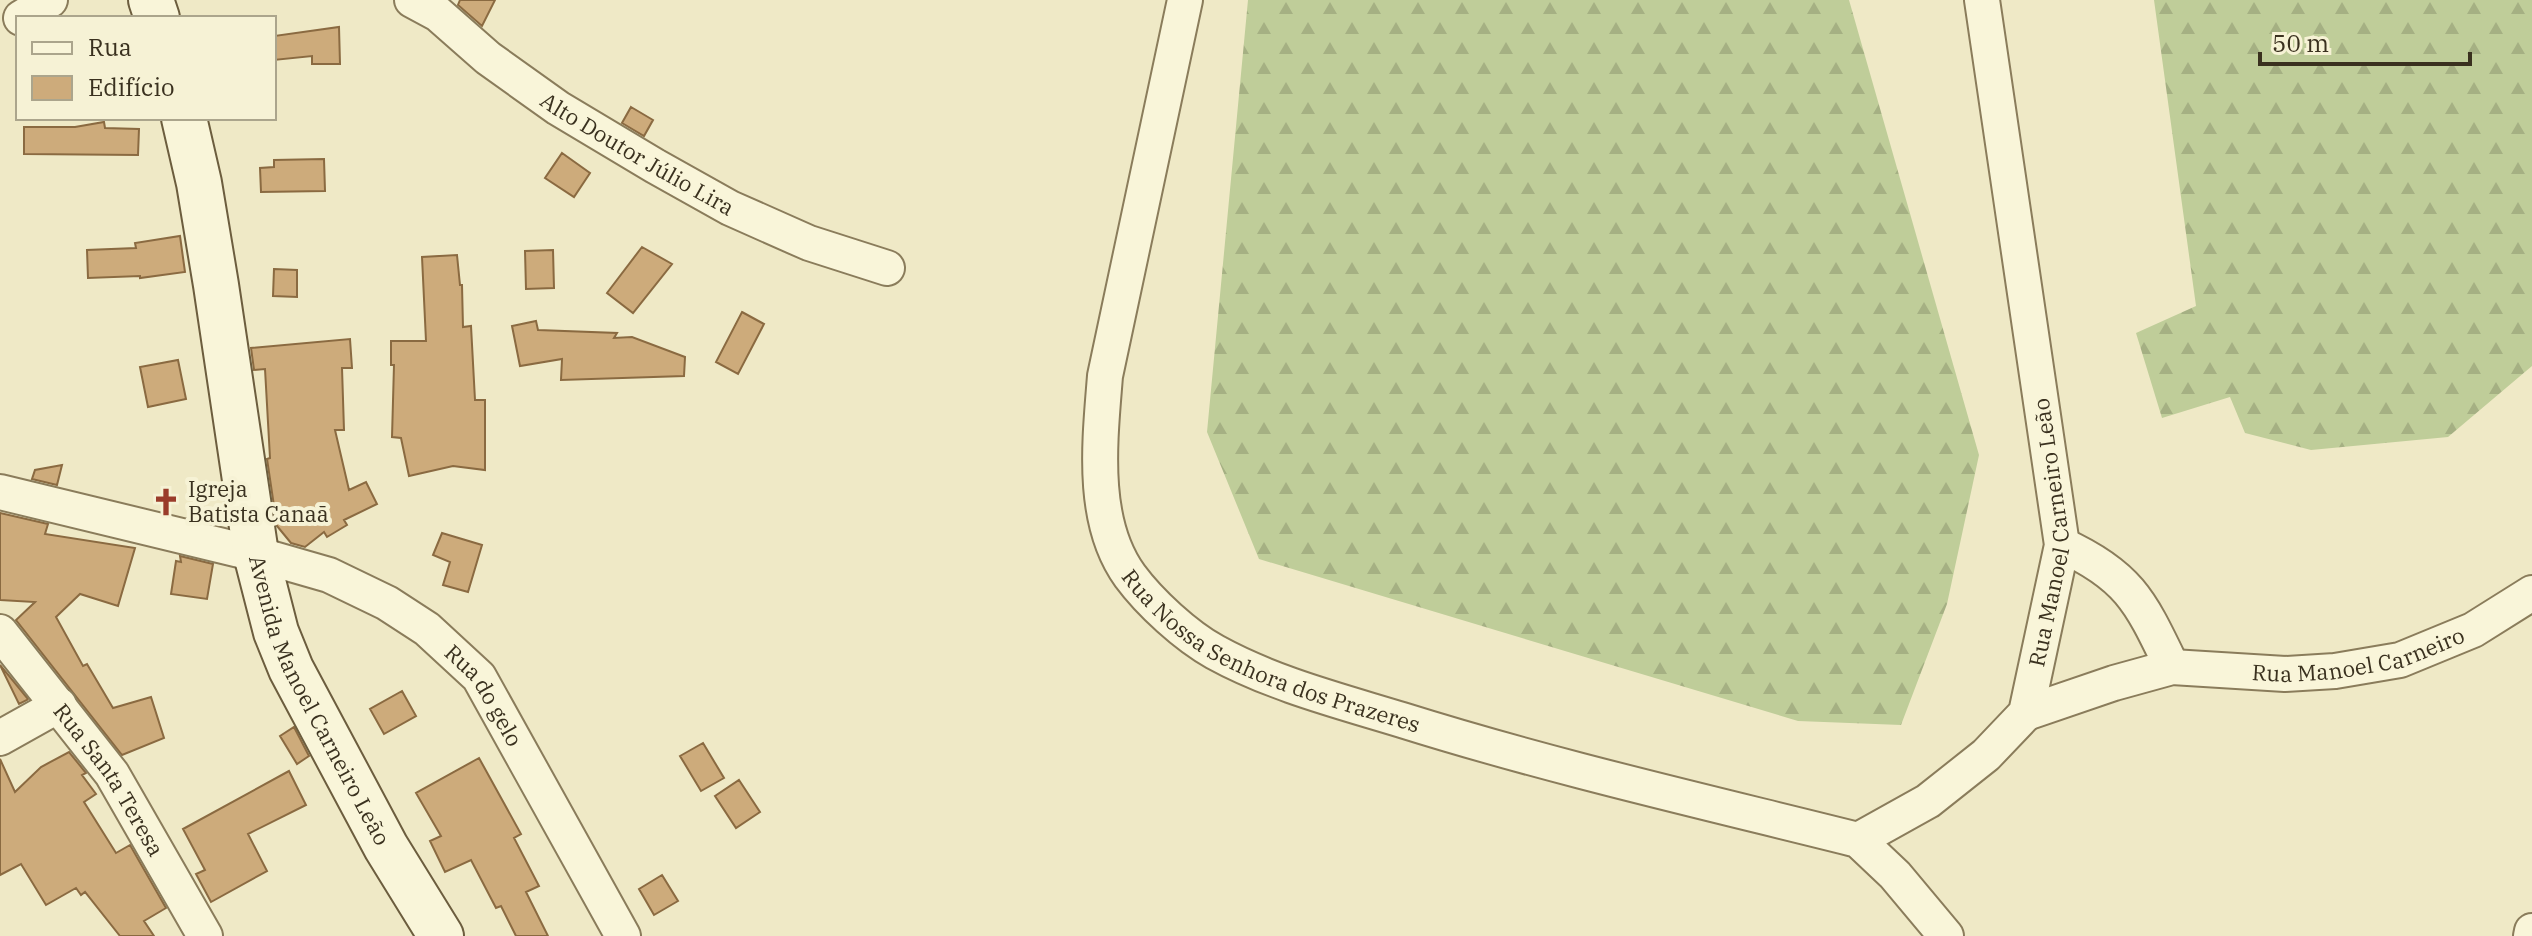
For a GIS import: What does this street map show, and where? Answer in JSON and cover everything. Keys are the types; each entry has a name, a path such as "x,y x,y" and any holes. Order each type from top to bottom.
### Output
{"main road":[{"name":"Avenida Manoel Carneiro Leão","path":"184,120 199,183 216,285 256,554 276,632 291,669 386,847 441,936"}],"street":[{"path":"24,16 50,0"},
{"name":"Rua Nossa Senhora dos Prazeres","path":"1185,0 1105,376 1101,431 1102,490 1110,537 1129,575 1162,611 1213,651 1273,678 1489,747 1858,840 1895,875 1946,936"},
{"name":"Rua Manoel Carneiro Leão","path":"1982,0 2062,545 2026,713"},
{"name":"Alto Doutor Júlio Lira","path":"432,5 488,58 558,108 655,166 730,208 809,243 887,268"},
{"name":"Rua do gelo","path":"0,492 256,554 329,575 387,603 427,629 479,677 623,936"},
{"path":"2062,545 2089,557 2122,581 2146,614 2172,667"},
{"name":"Rua Manoel Carneiro","path":"2026,713 2172,667 2285,674 2335,671 2400,660 2473,630 2532,593"},
{"name":"Rua Santa Teresa","path":"0,632 112,774 205,936"},
{"path":"0,738 59,705"},
{"path":"1858,840 1928,801 1986,755 2026,713"}],"green space":[{"path":"1248,0 1849,0 1979,455 1947,604 1901,725 1798,721 1259,559 1207,432"},
{"path":"2154,0 2532,0 2532,366 2448,437 2311,450 2245,433 2230,397 2162,418 2136,333 2196,306"}],"building":[{"path":"460,0 495,0 482,26 458,5"},
{"path":"339,27 340,64 312,64 312,56 276,60 276,36"},
{"path":"631,107 653,120 644,136 622,123"},
{"path":"104,122 105,128 139,129 138,155 24,154 24,127 75,127"},
{"path":"562,153 590,173 574,197 545,178"},
{"path":"324,159 325,191 261,192 260,168 274,167 274,160"},
{"path":"180,236 185,272 140,278 88,278 87,250 136,248 135,243"},
{"path":"642,247 672,264 633,313 607,293"},
{"path":"553,250 554,288 526,289 525,251"},
{"path":"457,255 462,285 463,327 471,326 475,400 485,400 485,470 453,466 409,476 401,438 392,437 394,365 391,365 391,341 426,341 422,257"},
{"path":"274,269 297,270 297,297 273,296"},
{"path":"742,312 764,324 738,374 716,362"},
{"path":"536,321 538,330 617,333 614,338 632,337 685,357 684,376 561,380 562,359 520,366 512,326"},
{"path":"350,339 352,368 342,368 344,430 335,430 349,490 366,482 377,504 344,520 347,525 327,537 324,532 305,547 291,543 277,526 267,459 270,458 265,369 254,370 251,348"},
{"path":"178,360 186,399 148,407 140,367"},
{"path":"62,465 57,485 32,479 35,470"},
{"path":"0,513 48,524 45,534 135,548 118,606 80,594 56,617 83,666 87,664 113,708 151,697 164,738 122,755 16,620 35,602 0,600"},
{"path":"442,533 482,545 468,592 443,585 450,562 433,555"},
{"path":"180,556 213,564 207,599 171,594 176,561 181,562"},
{"path":"0,665 28,699 27,700 19,704"},
{"path":"402,691 416,716 384,734 370,709"},
{"path":"294,727 309,756 297,764 280,736"},
{"path":"703,743 724,778 701,791 680,756"},
{"path":"69,752 86,773 82,775 96,794 84,802 116,853 130,845 166,908 144,921 154,936 120,936 85,892 81,895 76,888 46,905 21,864 0,875 0,759 15,792 41,767"},
{"path":"479,758 521,834 514,838 539,886 526,892 548,936 516,936 501,906 496,908 471,860 445,872 430,841 441,836 416,793"},
{"path":"289,771 306,805 248,834 267,871 211,902 196,874 205,870 183,829"},
{"path":"739,780 760,812 736,828 715,796"},
{"path":"662,875 678,901 654,915 639,889"}],"place":[{"name":"Igreja Batista Canaã","path":"166,502"}]}
